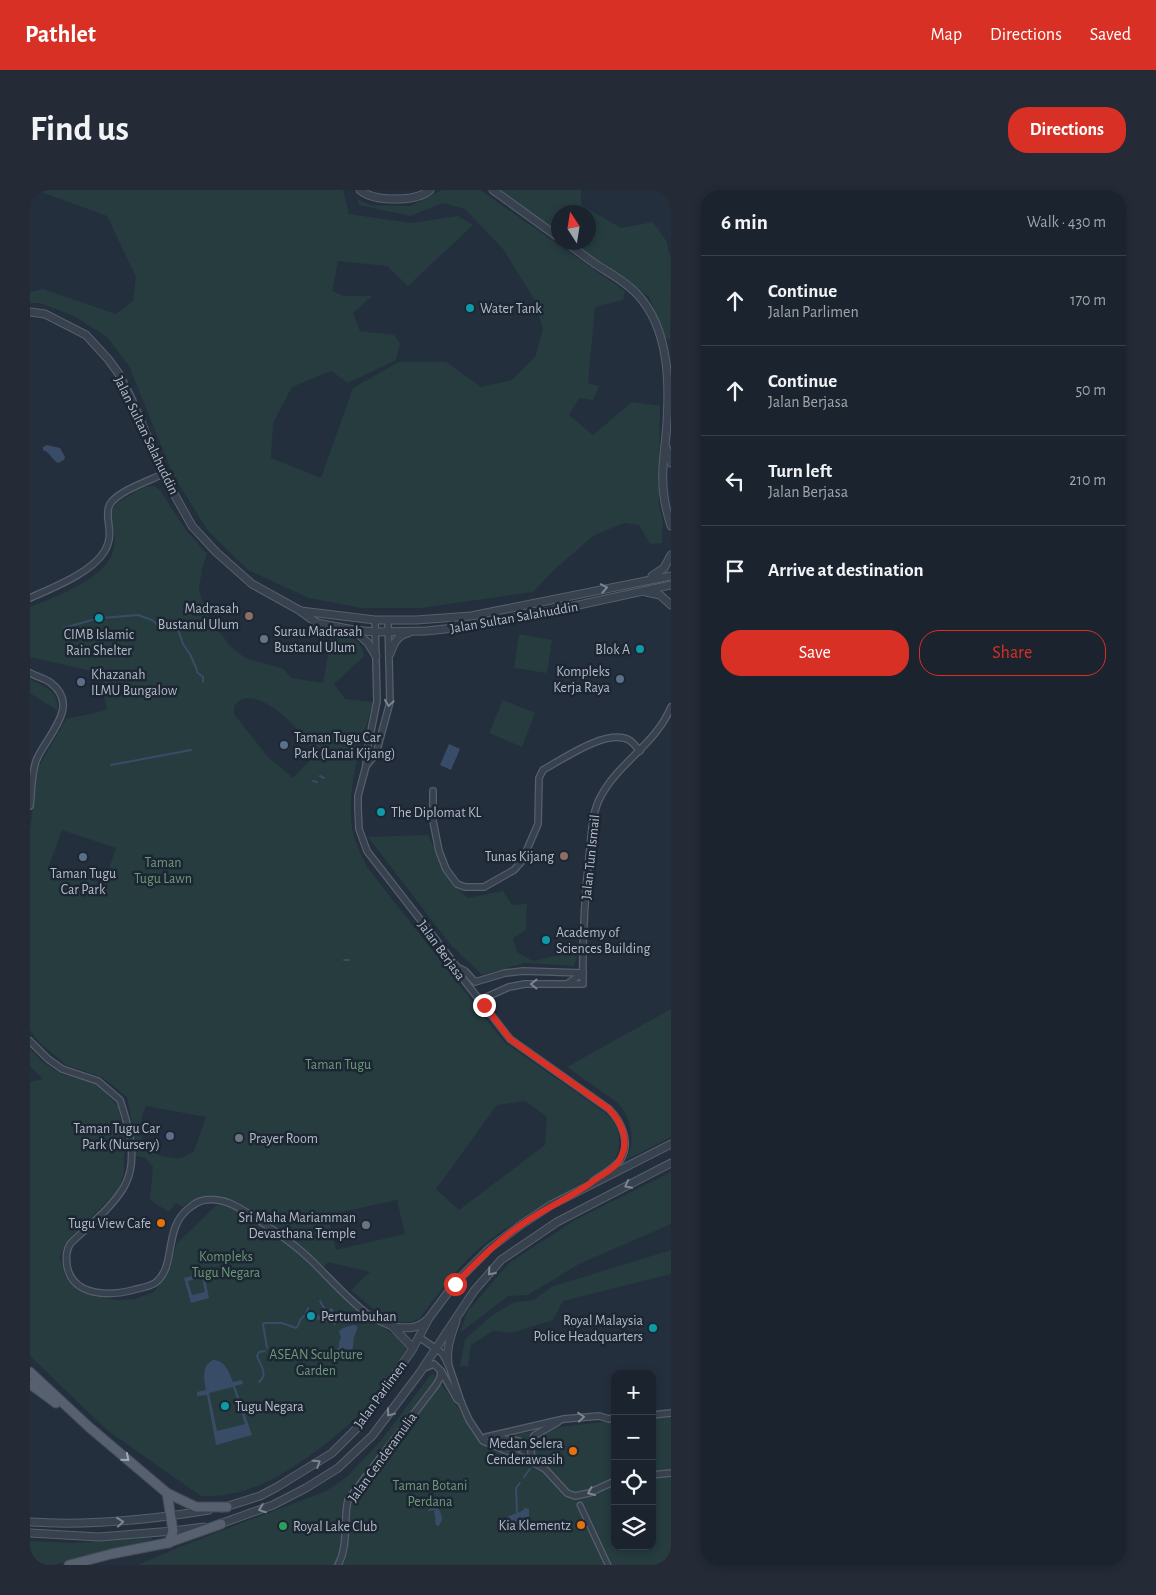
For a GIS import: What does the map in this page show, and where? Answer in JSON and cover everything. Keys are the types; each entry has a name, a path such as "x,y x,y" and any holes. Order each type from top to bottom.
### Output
{"main road":[{"path":"30,1372 89,1427 167,1492 196,1507 227,1507"},
{"path":"30,1384 89,1427"},
{"path":"167,1492 173,1531 169,1543"},
{"path":"69,1565 111,1554 169,1543 221,1524"}],"street":[{"path":"360,190 370,197 411,198 425,195 430,190"},
{"path":"493,190 551,232"},
{"path":"578,250 638,294 650,310 657,325 666,364 668,397 663,495 671,526"},
{"name":"Jalan Sultan Salahuddin","path":"30,312 45,314 86,334 108,359 130,398 163,474 192,526 216,552 252,584 317,622 354,630 416,632 473,626 671,585"},
{"path":"667,438 671,463"},
{"path":"663,466 666,472 671,475"},
{"path":"30,598 81,573 94,564 104,554 108,544 110,536 107,511 110,504 118,496 163,474"},
{"path":"644,580 664,568 671,555"},
{"name":"Jalan Sultan Salahuddin","path":"299,610 375,620 471,616 671,576"},
{"path":"640,591 660,595 671,605"},
{"name":"Jalan Berjasa","path":"375,620 377,701 367,751 366,766 360,786 358,808 360,829 367,851 510,1039 609,1109 620,1122 625,1141 621,1159 588,1185"},
{"name":"Jalan Berjasa","path":"366,766 376,754 390,702 388,620"},
{"path":"354,630 368,643 376,656"},
{"path":"390,654 396,641 404,634 416,632"},
{"path":"30,673 44,679 57,689 63,710 59,722 36,760 32,777 30,806"},
{"name":"Jalan Tun Ismail","path":"478,998 508,987 526,984 583,984 582,952 585,929 586,888 595,809 601,795 619,772 654,737 671,707"},
{"path":"433,791 433,821 439,851 446,869 457,884 465,888 484,887 514,870 522,861 538,824 539,778 543,770 602,739 627,739 640,751"},
{"path":"457,967 465,971 473,981 486,980 505,973 523,971 583,973"},
{"path":"567,984 583,973"},
{"path":"478,998 481,984 486,980"},
{"path":"30,1041 48,1059 62,1069 98,1081 116,1096 120,1100 131,1136 132,1151 129,1174 125,1186 105,1211 70,1244 67,1250 68,1269 73,1279 82,1287 109,1294 146,1287 155,1282 166,1267 174,1226 184,1212 196,1202 217,1199 239,1208 277,1233 313,1262 368,1314 393,1327 413,1348"},
{"name":"Jalan Parlimen","path":"30,1522 99,1524 171,1516 227,1507 277,1488 332,1453 360,1425 413,1348 429,1318 455,1284 490,1248 551,1205 671,1144"},
{"name":"Jalan Parlimen","path":"30,1533 99,1537 173,1531 221,1524 273,1505 306,1488 338,1468 372,1436 419,1374 474,1291 502,1260 557,1222 671,1163"},
{"path":"448,1363 450,1338 460,1312"},
{"path":"393,1327 413,1328 425,1323 429,1318"},
{"path":"419,1338 442,1353 448,1363 461,1402 483,1436 484,1441 533,1462 552,1476 567,1493 574,1496 589,1494 611,1484"},
{"path":"419,1374 430,1364 434,1364 441,1371 457,1399 461,1402"},
{"name":"Jalan Cenderamulia","path":"338,1565 343,1552 348,1500 436,1385 441,1371"},
{"path":"436,1385 450,1386"},
{"path":"656,1414 671,1413"},
{"path":"483,1436 564,1419 599,1416 611,1419"},
{"path":"533,1462 530,1445 532,1438 535,1434 564,1419"},
{"path":"483,1436 519,1442 519,1448 508,1452"},
{"path":"656,1475 671,1473"},
{"path":"580,1505 608,1565"},
{"path":"99,1524 99,1537"}],"green space":[{"path":"36,190 343,190 349,214 411,223 458,216 473,225 408,286 387,266 338,261 332,291 344,296 372,296 353,313 360,331 394,335 400,343 396,360 348,383 331,371 292,387 273,423 271,458 321,478 353,388 399,362 446,362 481,387 512,380 535,357 543,329 534,299 503,249 465,209 443,203 410,216 359,205 357,199 370,205 410,206 442,190 480,190 551,239 551,250 566,250 625,291 623,300 595,307 588,383 599,386 593,400 579,398 569,415 593,435 632,402 660,406 659,505 663,521 662,543 650,544 639,525 624,523 593,536 555,569 533,592 421,608 362,608 309,598 248,570 208,531 173,475 129,366 107,337 74,316 40,303 30,303 30,292 43,289 116,314 133,301 136,277 107,216"},
{"path":"497,190 581,190 581,205 551,205 551,227"},
{"path":"596,214 621,228 653,222 667,242 671,256 670,339 665,338 649,297 584,250 596,250"},
{"name":"Taman Tugu","path":"150,486 160,490 186,530 207,554 202,568 199,590 205,611 230,646 245,658 284,669 291,678 323,683 332,633 353,639 363,650 364,656 334,684 345,699 373,702 356,764 351,795 353,832 367,867 504,1042 601,1110 610,1117 618,1130 619,1149 616,1157 606,1169 520,1220 482,1246 457,1271 420,1318 411,1322 392,1320 374,1309 351,1290 370,1272 328,1262 324,1267 269,1222 246,1207 221,1196 204,1196 195,1199 183,1207 176,1203 169,1212 150,1200 153,1167 146,1158 135,1156 133,1127 127,1097 102,1077 66,1065 39,1042 30,1030 30,830 38,768 66,719 107,710 100,673 30,657 30,607 73,588 94,576 102,568 113,553 113,508 120,501","holes":["242,699 258,700 278,711 304,737 316,754 293,778 268,757 234,714 234,706","62,830 116,848 104,884 49,866","525,1101 547,1117 545,1145 459,1210 436,1189 497,1105","146,1106 206,1117 194,1151 177,1158 159,1155 151,1151 146,1145 141,1131","397,1200 405,1234 336,1250 328,1215"]},
{"path":"519,634 552,640 547,673 514,668"},
{"path":"30,679 54,694 58,711 30,693"},
{"path":"503,700 535,713 522,747 489,733"},
{"path":"428,835 450,881 468,898 503,891 512,905 527,904 526,930 513,938 517,952 533,961 559,955 571,946 579,952 574,966 525,963 482,975 450,944 368,837"},
{"path":"671,1009 671,1137 626,1160 632,1138 627,1116 618,1103 567,1067"},
{"path":"30,1049 44,1063 61,1074 98,1084 118,1107 124,1135 124,1173 118,1191 66,1242 60,1257 65,1276 77,1290 94,1296 116,1300 135,1299 154,1292 168,1274 177,1243 219,1203 235,1209 276,1235 309,1261 367,1316 406,1343 406,1350 388,1379 361,1412 329,1441 290,1469 262,1484 248,1489 217,1496 201,1496 108,1431 30,1356 30,1082 43,1079 30,1066"},
{"path":"671,1172 671,1224 579,1264 528,1295 508,1296 460,1333 467,1312 509,1263 575,1220"},
{"path":"671,1250 671,1274 563,1301 553,1320 512,1333 493,1331 471,1345 468,1366 460,1366 465,1339 494,1314 515,1302 534,1300 551,1287"},
{"name":"Taman Botani Perdana","path":"433,1373 457,1406 474,1435 481,1442 547,1429 611,1421 611,1550 656,1550 656,1418 671,1416 671,1565 138,1565 182,1546 326,1491 348,1476 383,1438"},
{"path":"151,1537 152,1540 54,1565 30,1565 30,1541 75,1543"}],"water":[{"path":"47,445 60,448 65,457 64,460 58,463 43,450 43,447"},
{"path":"449,744 460,749 451,770 440,765"},
{"path":"204,1273 209,1298 191,1303 184,1278","holes":["202,1278 205,1292 192,1295 188,1281"]},
{"path":"331,1308 333,1309 336,1325 316,1319 317,1316"},
{"path":"353,1325 357,1326 357,1330 354,1337 352,1355 347,1359 338,1357 335,1351 339,1347 341,1338 339,1331"},
{"path":"213,1360 221,1362 233,1382 242,1380 243,1384 235,1386 252,1435 216,1445 207,1395 197,1396 197,1392 206,1390 204,1373 209,1363","holes":["233,1387 245,1424 217,1431 209,1393"]},
{"path":"432,1497 437,1500 436,1504 442,1515 442,1521 438,1526 436,1525 434,1510 428,1511"},
{"path":"525,1508 529,1509 529,1516 521,1522 519,1530 508,1524 507,1517"}],"waterway":[{"path":"64,628 95,619 98,615 102,618 138,615 152,620 161,628 175,627 197,670"},
{"path":"197,672 203,677 203,682"},
{"path":"111,765 191,750"},
{"path":"320,776 324,778"},
{"path":"313,781 317,782"},
{"path":"344,960 349,960"},
{"path":"320,1301 327,1313"},
{"path":"306,1314 308,1308"},
{"path":"264,1323 282,1323 296,1328 304,1316"},
{"path":"263,1324 267,1348"},
{"path":"259,1382 264,1373 257,1356 259,1352 265,1351"},
{"path":"524,1477 530,1469"},
{"path":"517,1512 516,1488 520,1483"}],"place":[{"name":"Water Tank","path":"470,308"},
{"name":"Madrasah Bustanul Ulum","path":"249,616"},
{"name":"CIMB Islamic Rain Shelter","path":"99,618"},
{"name":"Surau Madrasah Bustanul Ulum","path":"264,639"},
{"name":"Blok A","path":"640,649"},
{"name":"Kompleks Kerja Raya","path":"620,679"},
{"name":"Khazanah ILMU Bungalow","path":"81,682"},
{"name":"Taman Tugu Car Park (Lanai Kijang)","path":"284,745"},
{"name":"The Diplomat KL","path":"381,812"},
{"name":"Tunas Kijang","path":"564,856"},
{"name":"Taman Tugu Car Park","path":"83,857"},
{"name":"Academy of Sciences Building","path":"546,940"},
{"name":"Taman Tugu Car Park (Nursery)","path":"170,1136"},
{"name":"Prayer Room","path":"239,1138"},
{"name":"Tugu View Cafe","path":"161,1223"},
{"name":"Sri Maha Mariamman Devasthana Temple","path":"366,1225"},
{"name":"Pertumbuhan","path":"311,1316"},
{"name":"Royal Malaysia Police Headquarters","path":"653,1328"},
{"name":"Tugu Negara","path":"225,1406"},
{"name":"Medan Selera Cenderawasih","path":"573,1451"},
{"name":"Kia Klementz","path":"581,1525"},
{"name":"Royal Lake Club","path":"283,1526"}],"route":[{"path":"455,1284 490,1248 522,1224 551,1205 588,1185 611,1168 621,1159 625,1141 620,1122 609,1109 510,1039 484,1005"}],"park label":[{"name":"Taman Tugu Lawn","path":"163,870"},
{"name":"Kompleks Tugu Negara","path":"226,1264"},
{"name":"ASEAN Sculpture Garden","path":"316,1362"}]}
